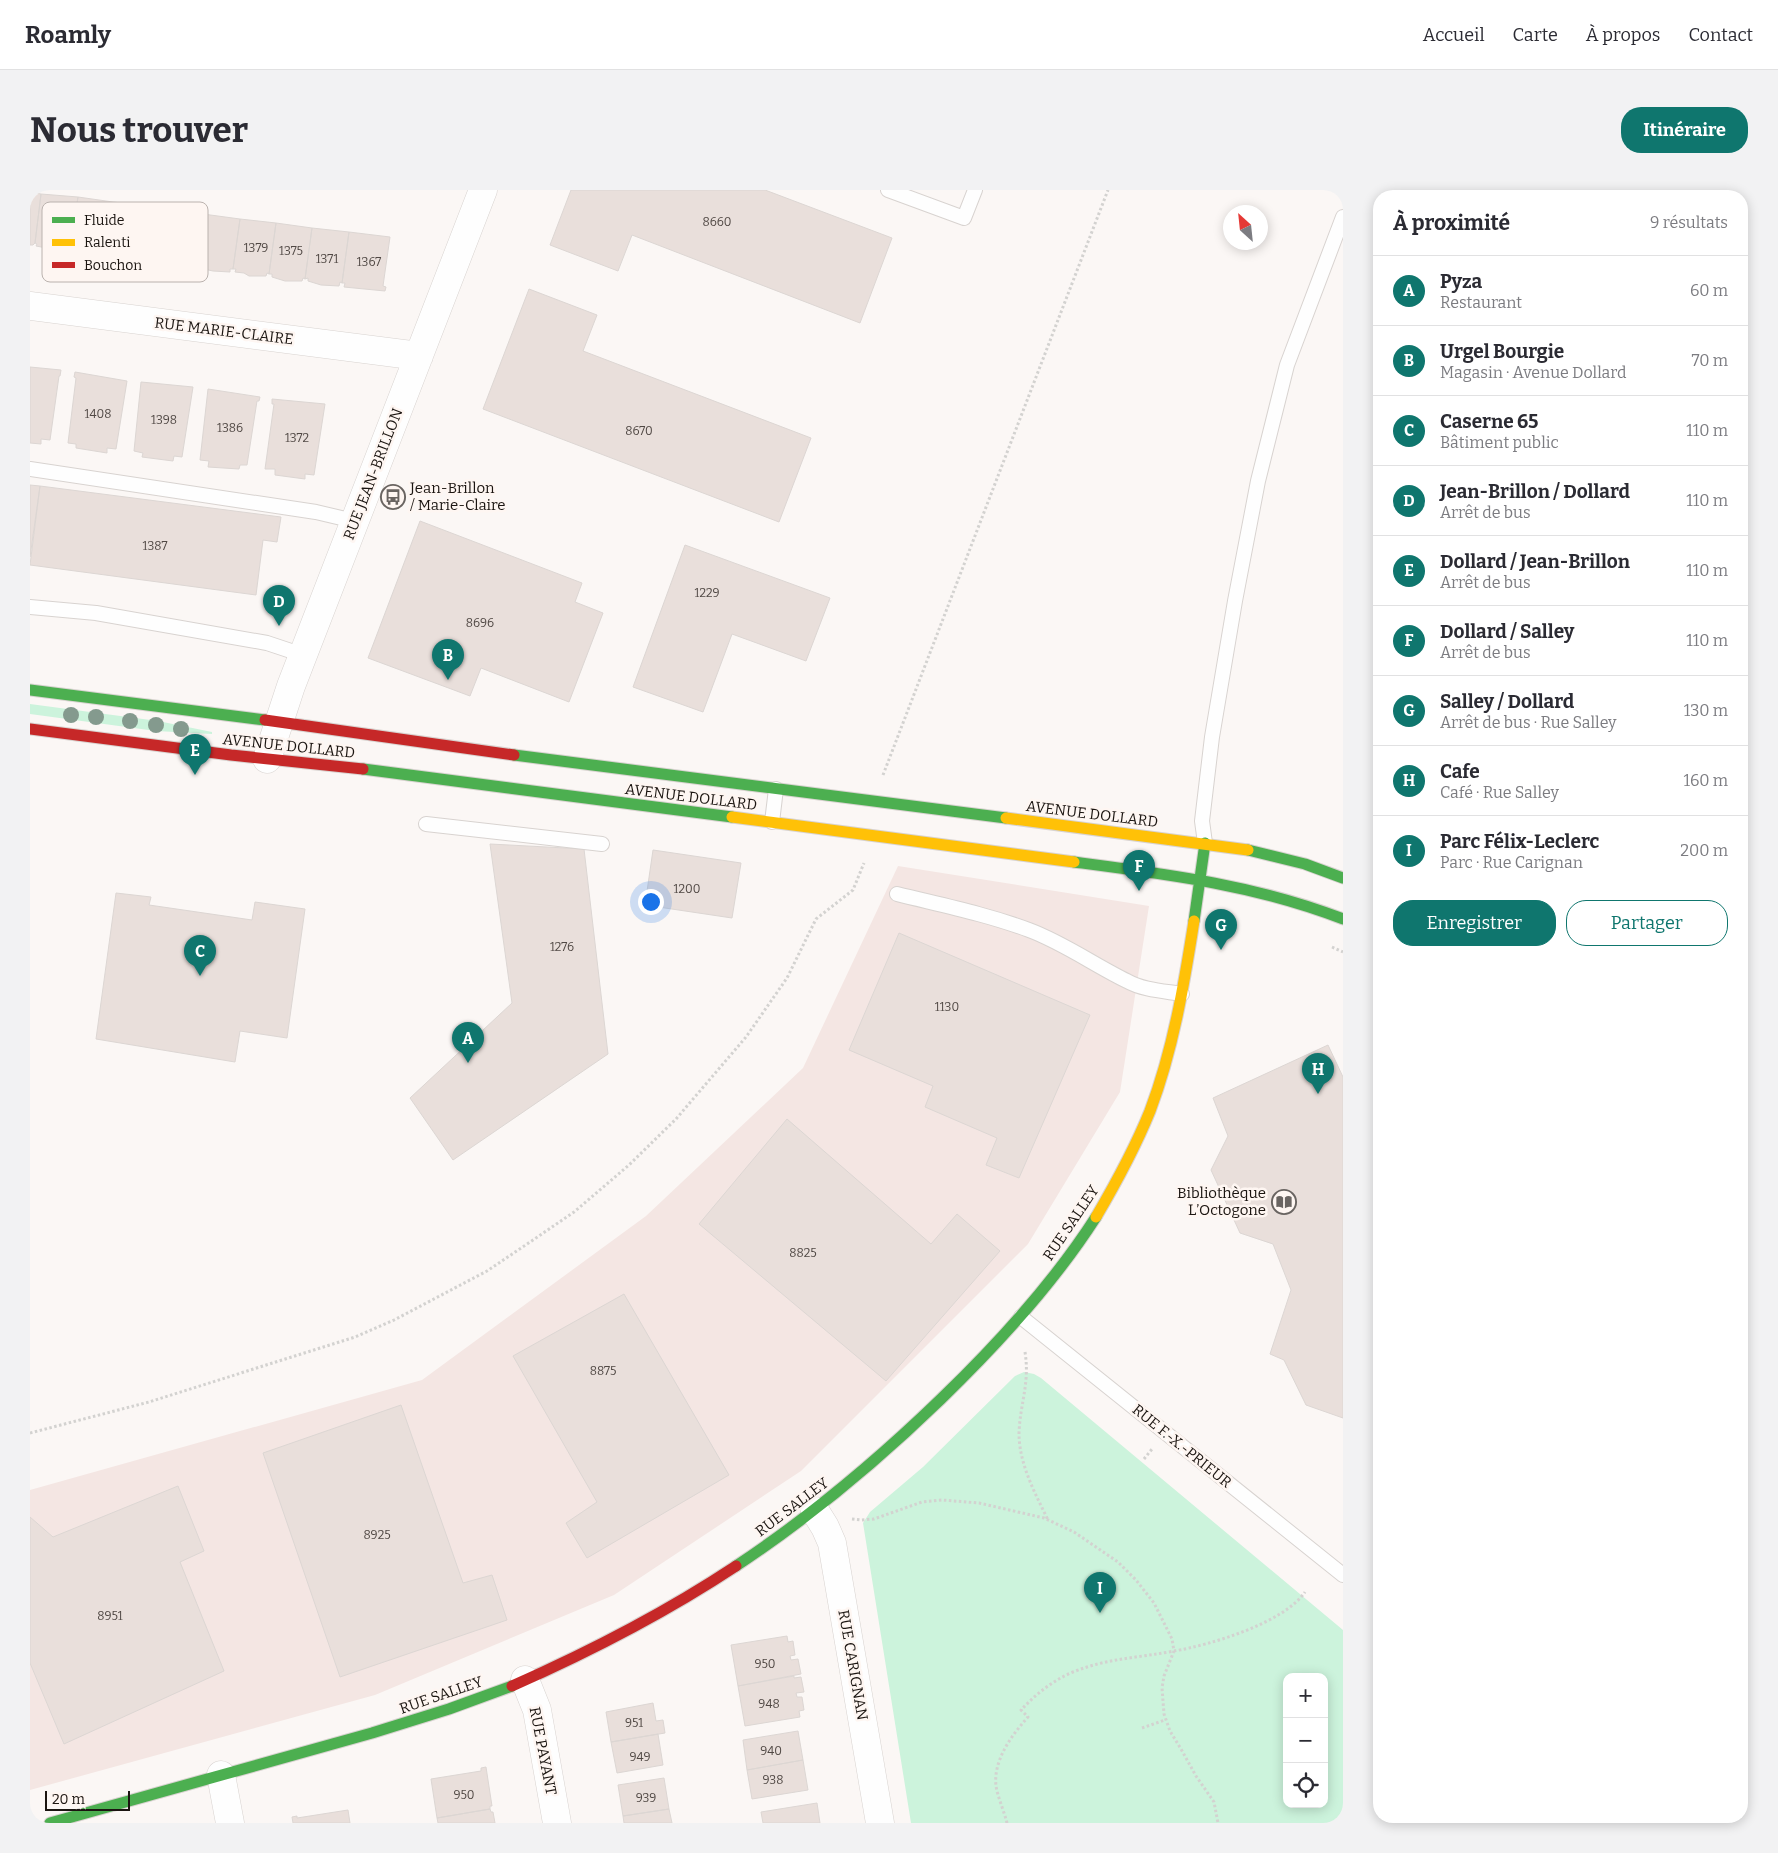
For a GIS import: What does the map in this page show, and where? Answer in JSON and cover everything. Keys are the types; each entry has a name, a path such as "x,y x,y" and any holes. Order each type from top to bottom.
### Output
{"main road":[{"name":"AVENUE DOLLARD","path":"30,690 437,745 1205,843 1254,851 1305,864 1343,878"},
{"name":"AVENUE DOLLARD","path":"30,729 267,759 330,765 1152,872 1236,886 1286,898 1343,919"},
{"name":"RUE SALLEY","path":"50,1823 430,1716 525,1680 603,1642 679,1601 745,1560 815,1511 862,1472 973,1367 1021,1316 1058,1270 1106,1201 1135,1147 1165,1066 1182,994 1205,843"}],"street":[{"name":"RUE JEAN-BRILLON","path":"267,759 278,722 354,520 483,190"},
{"name":"RUE MARIE-CLAIRE","path":"30,306 419,356"},
{"name":"RUE CARIGNAN","path":"815,1511 826,1527 832,1544 880,1823"},
{"name":"RUE PAYANT","path":"525,1680 537,1710 557,1823"},
{"path":"221,1775 230,1823"}],"lane":[{"path":"888,190 964,218 976,190"},
{"path":"1205,843 1202,822 1212,737 1258,481 1287,365 1343,217"},
{"path":"30,469 316,512 354,520"},
{"path":"30,607 96,613 191,629 267,643 303,655"},
{"path":"772,822 776,789"},
{"path":"426,824 602,844"},
{"path":"897,894 986,916 1030,930 1066,947 1127,982 1182,994"},
{"name":"RUE F.-X.-PRIEUR","path":"1021,1316 1343,1575"}],"path":[{"path":"873,801 1108,190"},
{"path":"30,1433 149,1402 355,1337 394,1320 487,1271 574,1212 628,1165 682,1112 746,1037 787,978 816,919 853,890 868,855"},
{"path":"1028,1370 1019,1434 1021,1452 1033,1489 1049,1520"},
{"path":"861,1520 887,1515 922,1502 942,1500 979,1503 1049,1520 1074,1532 1118,1562 1136,1580 1154,1603 1172,1639 1174,1651 1164,1676 1162,1688 1165,1720 1196,1776 1214,1802 1218,1823"},
{"path":"1007,1823 996,1785 996,1775 1006,1745 1014,1731 1028,1717 1021,1710 1038,1692 1074,1672 1110,1660 1174,1651 1252,1628 1289,1608 1305,1592"},
{"path":"1142,1728 1165,1720"}],"shaded area":[{"path":"898,866 1149,906 1120,1092 1028,1244 801,1471 614,1595 375,1695 30,1790 30,1490 422,1380 646,1216 803,1068"}],"green space":[{"path":"30,704 158,721 212,732 212,734 156,731 30,714"},
{"path":"1024,1372 1034,1374 1343,1630 1343,1823 911,1823 863,1523 870,1512 923,1467 1015,1376"}],"building":[{"path":"571,190 765,190 892,238 860,323 632,235 618,271 550,245"},
{"path":"30,192 41,194 35,243 33,245 30,245"},
{"path":"41,194 78,197 77,202 42,202 42,247 36,246 37,244 35,243"},
{"path":"78,197 113,202 77,202"},
{"path":"208,215 240,219 233,269 230,269 230,272 208,270"},
{"path":"240,219 276,223 269,274 267,273 266,276 249,276 244,273 235,272 236,269 233,269"},
{"path":"276,223 312,228 305,279 303,278 302,281 285,281 272,277 272,274 269,274"},
{"path":"312,228 349,232 342,283 340,282 339,286 321,285 308,281 308,278 305,279"},
{"path":"349,232 390,237 383,286 386,287 385,291 344,287 345,283 342,283"},
{"path":"529,289 597,315 583,351 811,438 779,522 483,409"},
{"path":"30,367 61,370 50,440 41,439 41,444 30,443"},
{"path":"75,372 127,381 116,449 107,448 107,453 76,448 76,444 68,443 76,378 74,377"},
{"path":"141,382 193,387 182,457 174,456 173,461 142,457 143,453 134,451"},
{"path":"208,389 260,397 259,401 257,401 247,465 240,465 239,469 208,467 209,461 200,460"},
{"path":"272,399 325,404 314,475 305,474 305,479 275,475 275,469 265,469 274,404 272,404"},
{"path":"30,485 40,486 30,557"},
{"path":"40,486 281,517 277,542 263,540 256,595 30,565"},
{"path":"420,521 582,583 575,602 603,613 569,702 481,668 470,696 368,658"},
{"path":"685,545 830,598 806,661 732,634 703,712 633,687"},
{"path":"490,844 584,849 608,1054 453,1160 410,1098 512,1003"},
{"path":"653,850 741,863 732,918 645,905"},
{"path":"116,893 151,897 149,905 252,920 255,902 305,909 287,1038 240,1031 235,1062 96,1039"},
{"path":"899,933 1090,1015 1019,1178 986,1165 997,1138 925,1107 933,1086 849,1050"},
{"name":"Bibliothèque L’Octogone","path":"1328,1045 1343,1077 1343,1418 1306,1405 1284,1360 1270,1354 1291,1290 1273,1244 1240,1233 1211,1170 1228,1136 1213,1098"},
{"path":"787,1119 931,1244 957,1214 1000,1251 886,1381 699,1224"},
{"path":"624,1294 729,1475 587,1558 566,1523 597,1502 513,1356"},
{"path":"401,1405 463,1583 492,1575 507,1620 340,1677 263,1453"},
{"path":"178,1486 204,1551 180,1562 224,1671 64,1744 30,1663 30,1517 53,1537"},
{"path":"787,1636 788,1642 793,1641 795,1655 790,1656 791,1660 798,1659 801,1674 738,1686 731,1645"},
{"path":"794,1676 794,1678 801,1677 804,1692 796,1693 797,1697 802,1697 804,1710 799,1711 800,1717 745,1726 738,1686"},
{"path":"653,1703 656,1721 663,1720 665,1733 611,1742 606,1712"},
{"path":"798,1731 803,1760 747,1770 743,1740"},
{"path":"658,1734 663,1765 617,1773 611,1742"},
{"path":"803,1760 808,1790 752,1799 747,1770"},
{"path":"486,1767 492,1806 490,1806 490,1809 437,1818 431,1779 481,1771 481,1768"},
{"path":"664,1778 669,1809 623,1816 618,1785"},
{"path":"817,1803 820,1823 763,1823 761,1812"},
{"path":"490,1809 493,1812 495,1823 438,1823 437,1818"},
{"path":"669,1809 672,1823 624,1823 623,1816"},
{"path":"348,1810 350,1823 293,1823 292,1817 297,1816 297,1818"}],"traffic: fast":[{"path":"30,690 265,720"},
{"path":"514,755 1006,818"},
{"path":"363,769 732,817"},
{"path":"1194,921 1205,843"},
{"path":"1248,850 1305,864 1343,878"},
{"path":"1074,862 1177,876 1244,889 1277,897 1343,919"},
{"path":"736,1566 817,1508 941,1399 1024,1312 1062,1266 1096,1217"},
{"path":"50,1823 372,1733 449,1709 512,1686"}],"traffic: slow":[{"path":"732,817 1074,862"},
{"path":"1006,818 1248,850"},
{"path":"1096,1217 1132,1152 1158,1088 1177,1017 1194,921"}],"traffic: jam":[{"path":"265,720 514,755"},
{"path":"30,729 231,755 363,769"},
{"path":"512,1686 570,1660 626,1631 682,1600 736,1566"}],"place":[{"name":"Jean-Brillon / Marie-Claire","path":"393,497"},
{"name":"Jean-Brillon / Dollard","path":"279,626"},
{"name":"Urgel Bourgie","path":"448,680"},
{"name":"Dollard / Jean-Brillon","path":"195,775"},
{"name":"Dollard / Salley","path":"1139,891"},
{"name":"Salley / Dollard","path":"1221,950"},
{"name":"Caserne 65","path":"200,976"},
{"name":"Pyza","path":"468,1063"},
{"name":"Cafe","path":"1318,1094"},
{"name":"Bibliothèque L’Octogone","path":"1284,1202"},
{"name":"Parc Félix-Leclerc","path":"1100,1613"}]}
